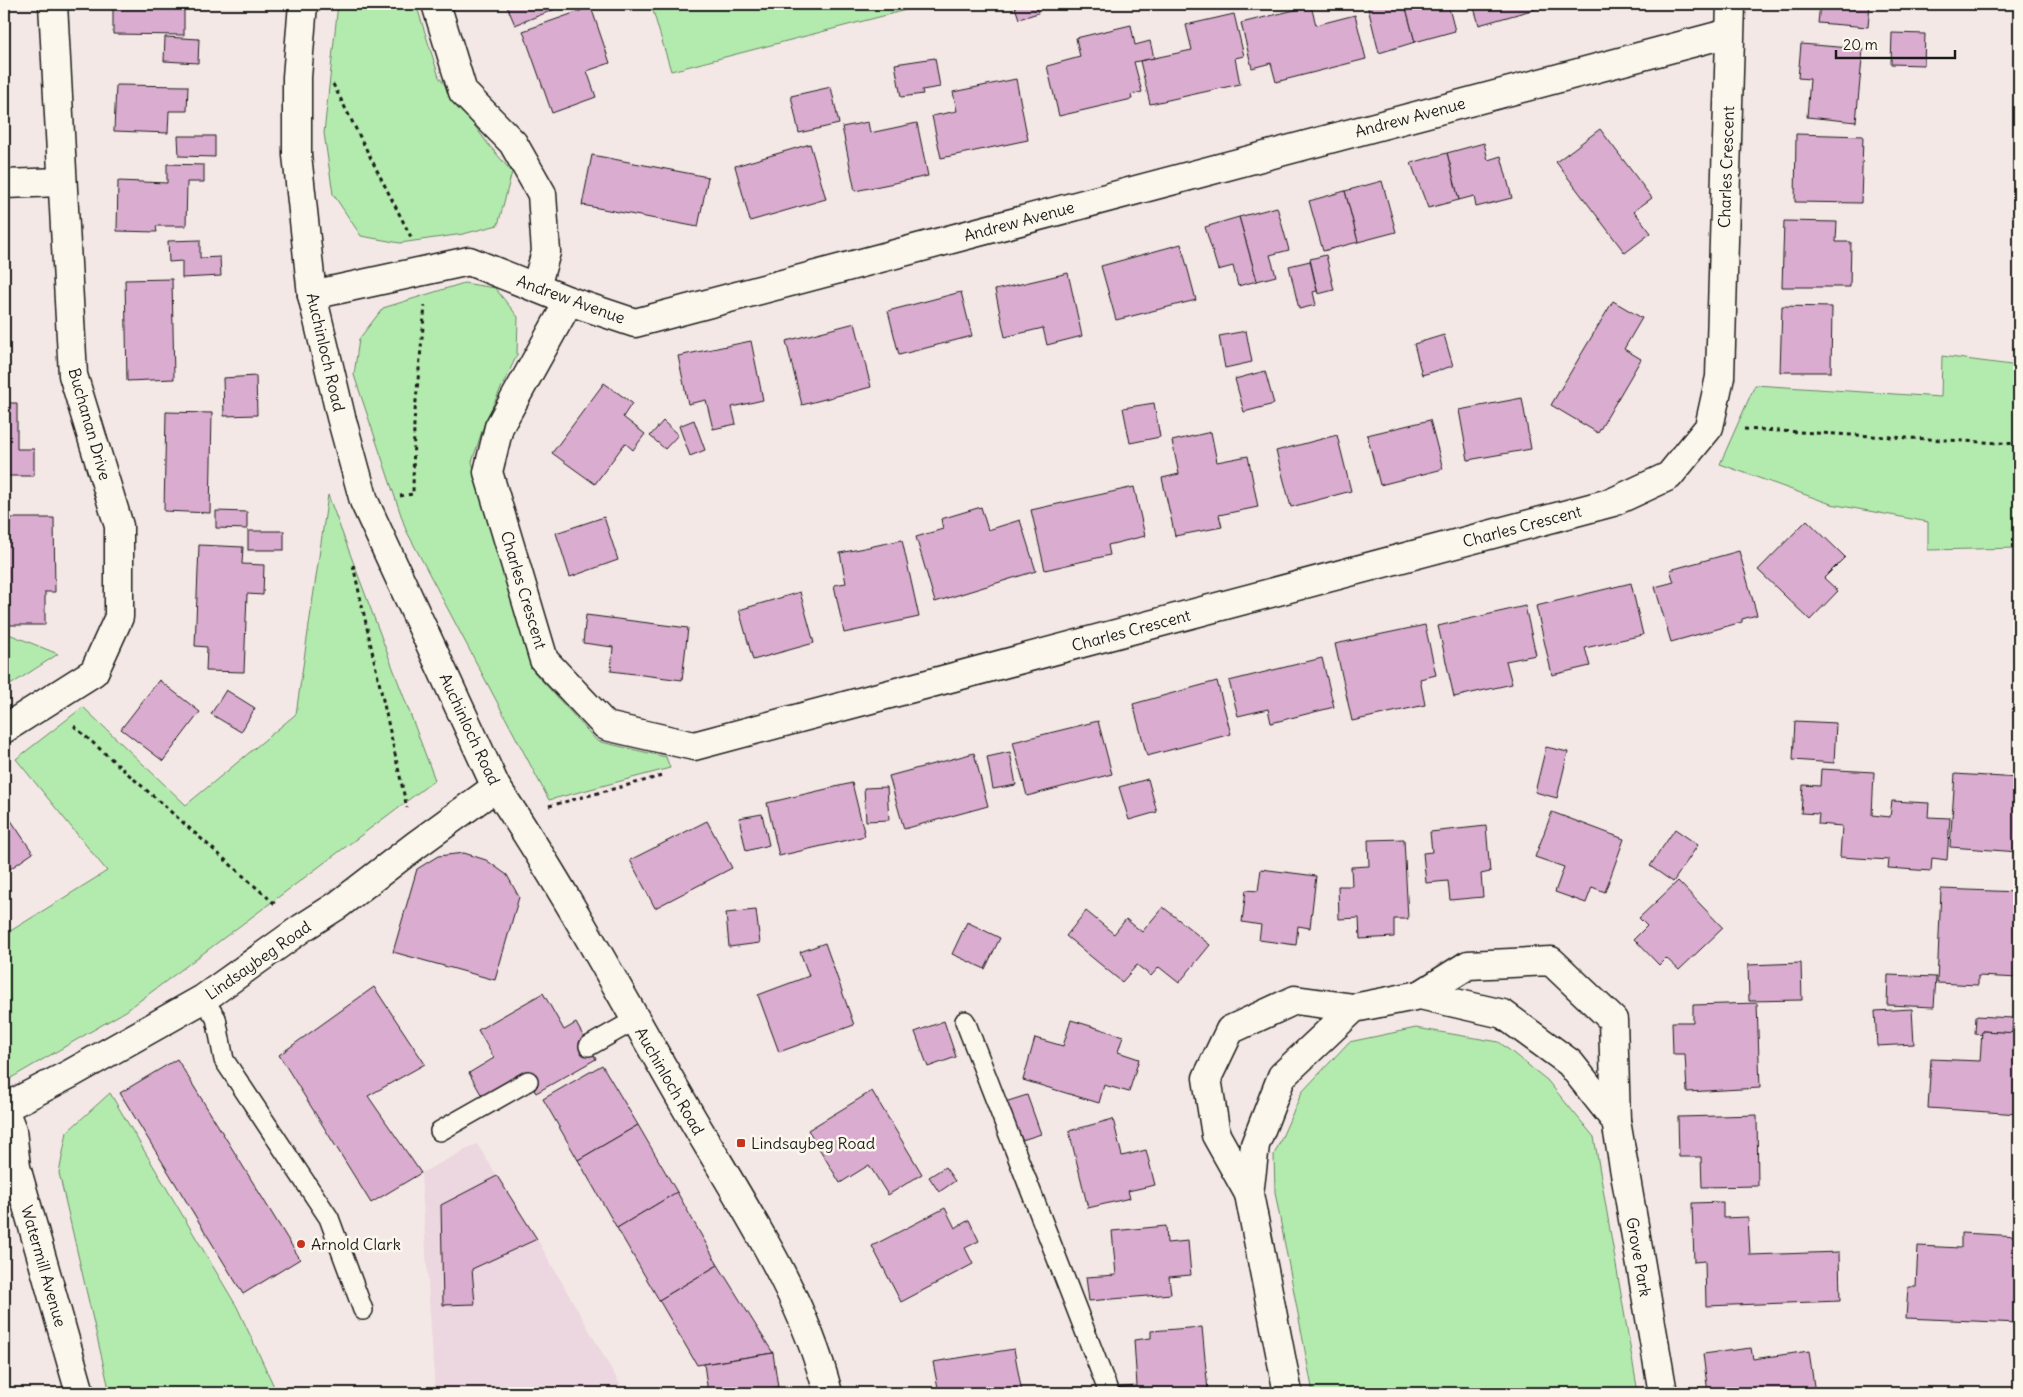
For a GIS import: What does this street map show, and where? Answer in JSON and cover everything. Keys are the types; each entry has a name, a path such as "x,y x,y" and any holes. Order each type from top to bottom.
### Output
{"street":[{"name":"Buchanan Drive","path":"4,729 94,672 119,616 120,526 73,375 53,4"},
{"name":"Auchinloch Road","path":"304,4 298,77 298,155 312,295 341,417 364,501 496,787 544,864 787,1283 823,1374 828,1393"},
{"path":"436,4 463,92 513,143 542,194 546,252 536,286"},
{"name":"Charles Crescent","path":"569,301 499,427 488,472 544,660 606,726 694,746 1613,502 1669,476 1709,427 1720,377 1731,4"},
{"name":"Andrew Avenue","path":"312,295 469,260 569,301 635,322 1730,33"},
{"path":"4,184 62,182"},
{"name":"Lindsaybeg Road","path":"4,1109 203,999 302,928 338,905 496,787"},
{"name":"Grove Park","path":"1249,1194 1216,1135 1207,1078 1230,1030 1295,1000 1354,1008 1420,995 1468,965 1551,961 1614,1020 1616,1121 1663,1393"},
{"name":"Grove Park","path":"1420,995 1503,1014 1570,1063 1616,1121"},
{"name":"Grove Park","path":"1288,1393 1249,1194 1255,1145 1282,1076 1354,1008"},
{"name":"Watermill Avenue","path":"4,1109 12,1130 16,1167 80,1393"}],"lane":[{"path":"203,999 216,1018 224,1060 328,1218 363,1310"},
{"path":"589,1046 635,1020"},
{"path":"965,1021 1109,1393"},
{"path":"440,1131 528,1080"}],"path":[{"path":"329,76 428,270 414,422 413,494 364,501"},
{"path":"1709,427 2019,444"},
{"path":"352,560 416,845"},
{"path":"47,702 302,928"},
{"path":"563,802 616,788"}],"shaded area":[{"path":"477,1144 537,1239 625,1393 435,1393 421,1173"}],"green space":[{"path":"338,4 416,4 439,77 488,144 512,172 498,225 463,234 400,243 361,236 333,194 324,133"},
{"path":"651,4 929,4 671,71"},
{"path":"464,283 495,288 518,317 517,355 485,422 472,462 534,672 597,741 666,757 670,768 549,800 406,530 354,375 359,339 383,308"},
{"path":"1942,356 2019,366 2019,548 1928,550 1928,522 1831,504 1720,464 1755,385 1941,397"},
{"path":"328,495 435,780 126,1011 11,1078 4,1055 4,935 107,871 16,759 83,707 186,805 296,714"},
{"path":"4,632 58,654 4,689"},
{"path":"1416,1028 1499,1042 1547,1080 1594,1137 1638,1393 1313,1393 1275,1192 1274,1155 1302,1092 1349,1042"},
{"path":"110,1093 237,1307 277,1393 110,1393 59,1173 67,1132"}],"building":[{"path":"113,4 184,4 184,35 113,34"},
{"path":"506,4 562,4 563,6 515,25"},
{"path":"1014,4 1035,4 1038,13 1019,19"},
{"path":"1367,4 1405,4 1415,42 1379,53"},
{"path":"1405,4 1448,4 1455,31 1415,42"},
{"path":"1473,4 1553,4 1479,25"},
{"path":"1820,4 1870,4 1868,27 1818,23"},
{"path":"1311,6 1316,25 1355,15 1366,59 1276,82 1271,63 1252,68 1241,23"},
{"path":"591,7 610,63 587,71 596,97 552,113 523,31"},
{"path":"1234,14 1244,56 1235,58 1240,84 1150,104 1140,61 1192,50 1186,25"},
{"path":"1131,25 1135,45 1150,41 1154,58 1134,62 1142,92 1131,95 1132,99 1059,116 1047,66 1080,57 1076,38"},
{"path":"1892,33 1925,34 1924,65 1891,64"},
{"path":"165,37 199,39 198,63 164,61"},
{"path":"1801,44 1863,49 1856,122 1807,117 1810,79 1798,78"},
{"path":"935,58 940,87 922,90 923,94 901,97 895,64"},
{"path":"4,60 5,115 4,115"},
{"path":"1016,79 1028,140 941,158 932,116 957,111 953,92"},
{"path":"116,85 188,86 187,111 169,111 168,133 114,131"},
{"path":"831,87 839,124 799,133 791,96"},
{"path":"868,122 870,133 917,123 928,176 855,191 842,127"},
{"path":"2017,127 2019,127 2019,164 2013,164"},
{"path":"1600,129 1652,198 1634,211 1651,233 1625,253 1556,162"},
{"path":"1796,134 1863,136 1861,203 1795,202"},
{"path":"178,136 215,136 215,157 179,156"},
{"path":"1484,143 1488,160 1501,156 1512,198 1476,207 1474,196 1459,200 1447,153"},
{"path":"810,144 826,199 750,221 735,166"},
{"path":"1447,153 1459,200 1428,208 1411,163"},
{"path":"592,155 708,177 698,227 582,205"},
{"path":"167,164 204,165 204,182 187,182 186,226 156,226 157,232 117,231 118,181 167,183"},
{"path":"1382,181 1396,232 1358,242 1345,191"},
{"path":"1345,191 1358,242 1323,251 1309,201"},
{"path":"1277,207 1289,250 1270,255 1276,276 1257,281 1239,217"},
{"path":"1239,217 1257,281 1238,286 1233,266 1218,270 1205,227"},
{"path":"1784,221 1837,222 1836,242 1851,242 1850,287 1782,287"},
{"path":"200,240 200,258 220,257 221,276 182,278 182,261 169,262 168,241"},
{"path":"1181,244 1196,300 1116,320 1101,266"},
{"path":"1326,255 1334,290 1318,294 1310,259"},
{"path":"1310,261 1317,291 1313,292 1316,305 1299,309 1289,266"},
{"path":"1068,273 1082,336 1047,345 1043,328 1005,337 995,290"},
{"path":"172,279 174,379 127,381 125,280"},
{"path":"961,292 972,336 899,355 888,311"},
{"path":"1613,301 1642,318 1624,349 1641,359 1598,433 1551,405"},
{"path":"1782,306 1832,307 1831,372 1780,372"},
{"path":"855,323 871,387 802,405 786,341"},
{"path":"1246,331 1252,362 1225,368 1219,336"},
{"path":"1444,335 1453,366 1422,375 1414,344"},
{"path":"751,341 763,400 732,407 736,424 713,429 706,400 688,404 678,356"},
{"path":"1265,371 1274,404 1244,412 1235,379"},
{"path":"256,376 257,415 224,416 223,378"},
{"path":"604,383 632,403 623,417 645,434 633,450 625,443 595,484 552,453"},
{"path":"1522,398 1531,449 1468,460 1459,410"},
{"path":"4,403 17,403 17,449 34,449 34,476 4,476"},
{"path":"1154,403 1160,437 1130,443 1123,408"},
{"path":"166,412 212,413 210,513 164,511"},
{"path":"694,420 705,450 690,456 679,426"},
{"path":"1430,420 1443,469 1380,485 1367,435"},
{"path":"663,421 678,435 665,449 650,436"},
{"path":"1211,432 1217,462 1248,456 1258,507 1219,515 1222,527 1175,536 1162,478 1179,474 1172,441"},
{"path":"1337,435 1351,491 1291,507 1276,451"},
{"path":"1134,487 1145,536 1108,545 1110,555 1045,570 1031,510"},
{"path":"981,507 988,530 1020,520 1036,571 935,602 916,537 943,529 941,519"},
{"path":"216,511 247,512 247,529 216,528"},
{"path":"604,517 618,560 570,577 556,533"},
{"path":"4,518 54,518 55,592 45,592 45,625 5,625"},
{"path":"1807,520 1845,557 1824,578 1838,591 1810,620 1758,570"},
{"path":"248,531 284,531 284,550 248,550"},
{"path":"902,540 919,617 844,633 834,585 846,583 840,553"},
{"path":"199,545 243,547 242,564 264,565 263,595 247,594 244,672 206,671 207,647 195,646"},
{"path":"1739,551 1757,615 1742,619 1742,622 1671,642 1655,587 1674,582 1670,570"},
{"path":"1631,583 1643,635 1585,648 1590,666 1552,675 1536,606"},
{"path":"800,592 814,643 753,660 739,610"},
{"path":"1525,606 1536,655 1506,661 1512,684 1454,697 1438,626"},
{"path":"586,615 688,628 682,680 611,671 613,647 583,643"},
{"path":"1425,625 1436,675 1420,679 1425,705 1352,721 1335,644"},
{"path":"1322,658 1334,707 1271,723 1268,709 1238,716 1229,681"},
{"path":"159,680 200,712 163,761 121,729"},
{"path":"1217,681 1231,734 1147,756 1133,704"},
{"path":"226,690 255,708 241,732 211,714"},
{"path":"1098,721 1112,774 1027,796 1013,742"},
{"path":"1795,721 1836,723 1834,763 1793,760"},
{"path":"1546,747 1568,752 1557,798 1535,792"},
{"path":"1010,752 1016,785 993,789 987,757"},
{"path":"974,753 988,806 904,829 889,776"},
{"path":"1821,769 1874,772 1872,815 1890,817 1892,801 1929,803 1928,817 1950,818 1947,860 1932,858 1931,871 1888,868 1889,860 1840,857 1842,826 1818,824 1819,814 1801,813 1803,785 1820,786"},
{"path":"1955,774 2019,778 2019,852 1950,847"},
{"path":"1148,779 1157,812 1129,820 1119,787"},
{"path":"852,783 865,836 779,856 767,803"},
{"path":"887,787 889,820 866,821 864,788"},
{"path":"4,810 33,853 4,873"},
{"path":"1552,812 1624,839 1605,892 1592,887 1586,903 1555,892 1564,867 1535,857"},
{"path":"762,814 769,845 746,851 739,818"},
{"path":"707,821 732,868 655,908 630,860"},
{"path":"1486,826 1490,872 1481,874 1483,897 1450,900 1448,881 1426,883 1423,853 1432,852 1430,832"},
{"path":"1675,829 1698,845 1673,882 1650,866"},
{"path":"1404,839 1408,919 1394,919 1394,937 1360,939 1359,918 1339,919 1338,886 1352,886 1351,867 1369,866 1368,840"},
{"path":"464,853 486,860 507,875 519,897 495,980 393,952 417,869 438,856"},
{"path":"1261,869 1316,876 1310,928 1298,926 1296,945 1259,940 1261,925 1242,922 1246,890 1258,891"},
{"path":"1678,881 1723,928 1679,970 1666,958 1659,965 1634,939 1647,926 1639,918"},
{"path":"1941,889 2019,892 2019,978 1978,976 1978,985 1937,983"},
{"path":"1163,907 1210,945 1179,983 1159,967 1151,976 1137,965 1122,982 1066,936 1086,911 1114,934 1126,919 1142,932"},
{"path":"756,910 760,943 729,947 726,913"},
{"path":"967,922 1000,938 985,969 952,954"},
{"path":"825,943 854,1025 779,1052 758,995 809,976 800,952"},
{"path":"1801,963 1802,1000 1749,1001 1748,965"},
{"path":"1888,975 1936,977 1934,1007 1887,1005"},
{"path":"374,987 425,1064 368,1096 421,1173 371,1203 279,1055"},
{"path":"543,993 564,1030 576,1023 596,1059 536,1093 523,1072 482,1096 469,1073 494,1058 478,1030"},
{"path":"1757,1003 1760,1088 1687,1092 1685,1054 1673,1054 1672,1022 1693,1022 1693,1005"},
{"path":"1912,1009 1914,1044 1877,1046 1875,1011"},
{"path":"1976,1016 2013,1018 2012,1033 1982,1031 1982,1035 1975,1034"},
{"path":"1071,1020 1123,1036 1118,1052 1139,1059 1129,1092 1104,1085 1099,1103 1023,1080 1035,1038 1063,1046"},
{"path":"944,1021 956,1057 928,1067 915,1032"},
{"path":"1982,1031 2019,1033 2019,1114 1928,1108 1931,1059 1980,1061"},
{"path":"177,1059 300,1259 243,1294 120,1093"},
{"path":"602,1065 638,1125 578,1160 543,1099"},
{"path":"872,1091 922,1174 888,1195 869,1165 840,1183 808,1130"},
{"path":"1027,1095 1041,1134 1016,1142 1002,1103"},
{"path":"1757,1115 1758,1186 1702,1187 1701,1157 1679,1157 1678,1117"},
{"path":"1113,1119 1122,1156 1146,1150 1155,1185 1128,1191 1130,1198 1088,1208 1069,1131"},
{"path":"638,1125 677,1192 617,1228 578,1160"},
{"path":"945,1167 955,1181 939,1192 929,1177"},
{"path":"497,1176 537,1239 472,1269 475,1304 443,1305 441,1205"},
{"path":"677,1192 718,1265 659,1300 617,1228"},
{"path":"1723,1202 1723,1218 1748,1217 1750,1255 1839,1252 1840,1301 1706,1306 1705,1261 1694,1262 1692,1203"},
{"path":"945,1208 955,1228 969,1220 979,1241 965,1248 973,1264 901,1302 872,1246"},
{"path":"1166,1226 1167,1243 1188,1241 1191,1275 1169,1277 1171,1294 1089,1301 1086,1277 1116,1275 1112,1231"},
{"path":"1961,1233 2019,1236 2019,1323 1906,1318 1908,1287 1916,1287 1918,1246 1961,1248"},
{"path":"718,1265 773,1353 697,1365 659,1300"},
{"path":"1202,1327 1208,1391 1204,1391 1204,1393 1113,1393 1113,1388 1137,1386 1134,1340 1151,1338 1151,1331"},
{"path":"1751,1348 1753,1359 1809,1351 1815,1393 1708,1393 1703,1354"},
{"path":"1014,1349 1022,1393 939,1393 933,1362"},
{"path":"773,1353 778,1387 740,1393 708,1393 704,1364"},
{"path":"778,1387 780,1393 740,1393"}],"place":[{"name":"Lindsaybeg Road","path":"741,1143"},
{"name":"Arnold Clark","path":"301,1244"}]}
